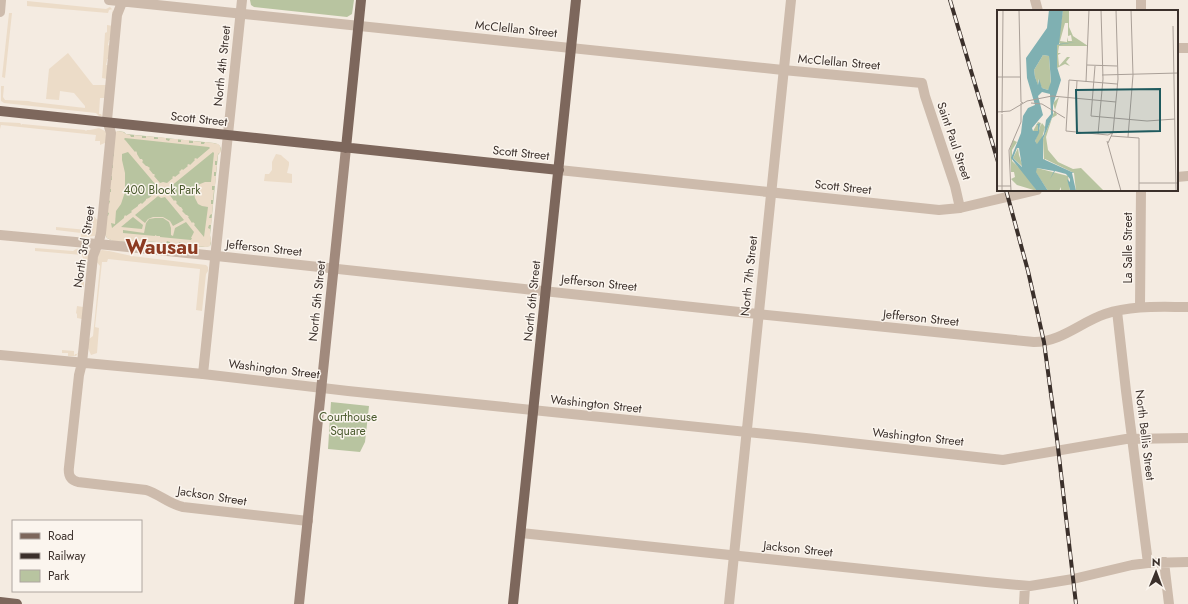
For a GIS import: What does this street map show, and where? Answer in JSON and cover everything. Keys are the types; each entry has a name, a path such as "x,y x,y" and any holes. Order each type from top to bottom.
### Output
{"main road":[{"name":"North 5th Street","path":"299,604 362,0"},
{"name":"North 6th Street","path":"513,604 576,0"},
{"name":"Scott Street","path":"0,111 559,170"},
{"path":"0,602 16,604"}],"street":[{"path":"0,12 1,0"},
{"name":"McClellan Street","path":"109,0 922,83"},
{"name":"North 4th Street","path":"203,374 242,0"},
{"name":"North 7th Street","path":"729,604 791,0"},
{"path":"1035,0 1038,10"},
{"name":"North 3rd Street","path":"70,476 69,467 76,398 79,373 82,363 93,256 101,233 111,133 108,122 117,15 123,1"},
{"name":"Saint Paul Street","path":"922,83 955,186 960,208"},
{"name":"Scott Street","path":"559,170 939,210 960,208 1033,191"},
{"name":"La Salle Street","path":"1140,307 1141,191"},
{"name":"Jefferson Street","path":"0,235 334,268 758,314 1036,342 1048,341 1056,338 1098,317 1117,311 1140,307 1188,307"},
{"name":"North Bellis Street","path":"1117,311 1148,563"},
{"name":"Washington Street","path":"0,355 203,374 534,411 1003,460 1132,438 1188,438"},
{"name":"Jackson Street","path":"70,476 73,480 78,482 146,490 173,504 183,507 308,521"},
{"name":"Jackson Street","path":"521,533 1024,586 1073,579 1132,565 1164,562 1188,562"},
{"path":"1164,562 1169,604"},
{"path":"1024,586 1024,604"}],"green space":[{"path":"250,0 354,0 352,14 347,17 254,7 251,5"},
{"name":"400 Block Park","path":"118,131 126,134 214,143 221,148 218,155 210,246 203,247 141,241 115,241 107,238 105,234 114,134"},
{"name":"Courthouse Square","path":"331,402 369,406 365,442 360,452 328,449"}],"shaded area":[{"path":"27,1 106,9 110,7 112,9 109,10 108,13 27,6"},
{"path":"9,13 12,13 5,78 2,77"},
{"path":"107,25 113,26 111,40 109,40 108,45 110,46 109,59 107,59 106,65 108,65 107,79 102,78 105,33 107,32"},
{"path":"68,53 93,85 106,85 105,98 100,98 99,114 102,116 99,116 96,113 4,103 1,101 1,86 4,86 3,97 5,100 28,101 85,108 74,93 60,91 59,100 46,99 49,69"},
{"path":"0,122 86,131 99,128 108,134 107,142 100,145 100,141 95,141 96,135 1,125 0,129"},
{"path":"115,132 123,132 131,137 134,137 134,135 142,136 142,138 146,138 146,136 158,139 158,137 166,138 166,140 169,141 170,139 178,139 178,142 181,142 181,140 189,140 189,143 193,143 193,141 204,144 205,142 218,144 220,146 221,152 218,154 217,161 215,161 215,165 217,165 216,172 214,172 214,176 216,176 215,186 212,186 212,190 214,190 211,204 213,204 212,214 209,218 212,218 211,225 209,225 208,228 210,229 210,246 194,246 194,244 191,243 190,246 182,245 182,243 179,242 179,245 170,244 170,242 167,241 166,243 147,241 147,239 144,239 143,241 113,241 107,238 105,234 106,216 108,216 109,213 107,212 107,204 109,204 110,201 108,200 109,192 111,192 111,189 109,189 110,180 112,180 112,176 110,176 111,168 113,168 113,165 111,164 112,157 114,156 114,153 112,153","holes":["125,138 210,148 197,159 194,159 195,160 190,165 187,165 188,166 183,170 182,169 175,177 172,177 173,178 167,183 160,183 149,169 150,168 142,162 142,159 140,159 136,151 135,152 124,139","128,152 156,185 155,193 146,199 142,204 141,203 138,205 131,211 132,212 126,216 125,215 124,218 112,228 111,223 115,224 116,211 121,204 125,192 125,173 122,154","213,152 214,153 211,182 200,184 196,187 194,193 198,204 208,207 204,237 194,225 195,224 193,222 192,223 189,217 182,211 183,210 181,207 169,194 170,187","158,196 161,198 165,197 184,220 173,226 170,221 163,217 153,217 148,219 145,223 135,215","133,217 143,225 142,229 121,227","163,218 169,222 171,235 173,236 175,228 186,222 194,232 191,240 160,237 155,235 123,233 123,230 144,233 146,223 149,219"]},
{"path":"276,154 281,155 289,162 287,173 292,174 292,183 264,181 265,174 269,174 272,170 272,162"},
{"path":"89,206 94,207 93,215 99,222 95,236 81,237 81,233 56,230 56,227 87,230"},
{"path":"35,248 73,251 81,248 90,251 79,352 76,356 74,356 79,351 82,319 77,318 76,313 77,306 83,307 89,260 87,260 86,268 83,268 82,279 84,280 84,287 80,287 82,255 35,251"},
{"path":"102,250 132,256 206,265 208,267 208,271 206,274 202,311 196,310 200,269 108,259 107,262 102,262 95,327 99,328 97,353 91,355 88,348 89,339 93,336 100,266 96,261 100,251"},
{"path":"62,350 74,351 74,356 68,356 68,353 62,353"}],"railway":[{"path":"950,0 997,159"},
{"path":"1006,191 1028,271 1044,342 1076,604"}],"district":[{"name":"Wausau","path":"162,247"}]}
